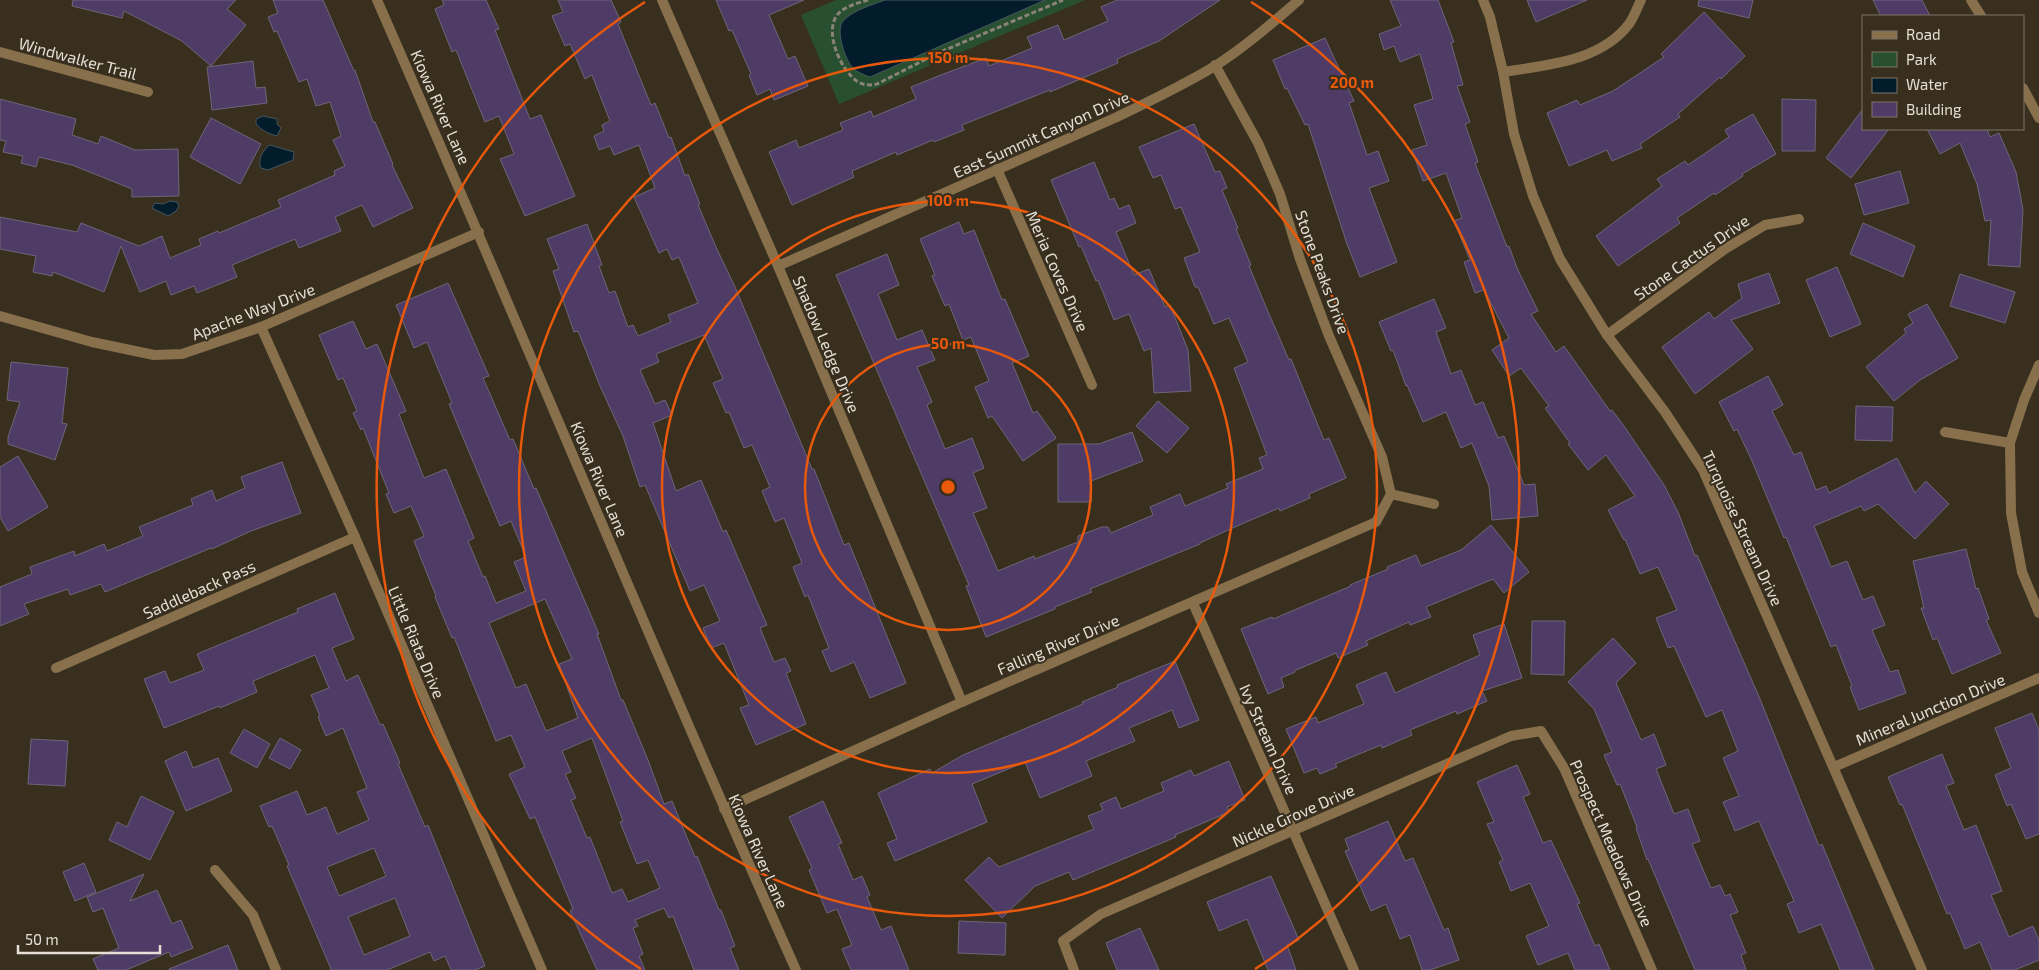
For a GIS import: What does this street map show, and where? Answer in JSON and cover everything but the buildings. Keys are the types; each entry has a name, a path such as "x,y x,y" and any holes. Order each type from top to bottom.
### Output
{"street":[{"name":"Kiowa River Lane","path":"378,0 479,232 724,808 796,970"},
{"name":"Shadow Ledge Drive","path":"662,0 778,266 962,702"},
{"name":"East Summit Canyon Drive","path":"778,266 1117,117 1165,94 1215,66 1259,35 1299,0"},
{"name":"Turquoise Stream Drive","path":"1483,0 1490,17 1503,72 1514,134 1534,196 1560,259 1607,335 1666,412 1703,470 1922,970"},
{"path":"1503,72 1570,61 1604,48 1629,24 1641,0"},
{"path":"1971,0 1980,15"},
{"name":"Windwalker Trail","path":"0,52 148,92"},
{"name":"Stone Peaks Drive","path":"1215,66 1258,143 1269,168 1329,336 1382,457 1391,494"},
{"path":"2024,90 2039,118"},
{"name":"Meria Coves Drive","path":"997,169 1092,385"},
{"name":"Stone Cactus Drive","path":"1607,335 1725,249 1765,225 1799,219"},
{"name":"Apache Way Drive","path":"0,316 92,342 154,355 182,354 261,328 479,232"},
{"name":"Little Riata Drive","path":"261,328 355,537 542,970"},
{"path":"2039,365 2024,400 2010,443 2011,513 2022,572 2039,613"},
{"path":"1945,432 2010,443"},
{"path":"1391,494 1434,504"},
{"name":"Falling River Drive","path":"724,808 1376,522 1391,494"},
{"name":"Saddleback Pass","path":"56,668 355,537"},
{"name":"Ivy Stream Drive","path":"1193,603 1354,970"},
{"name":"Mineral Junction Drive","path":"1834,767 2039,678"},
{"name":"Nickle Grove Drive","path":"1074,970 1063,942 1100,914 1511,736 1541,731"},
{"name":"Prospect Meadows Drive","path":"1541,731 1564,768 1652,970"},
{"path":"215,870 254,915 276,970"}],"path":[{"path":"868,0 849,7 838,14 832,25 831,34 839,57 846,69 858,82 869,86 878,84 946,50 1063,0"}],"green space":[{"path":"836,0 1085,0 839,104 801,15"}],"water":[{"path":"885,0 1045,0 870,77 856,71 850,64 842,45 841,25 852,14"},
{"path":"263,116 277,119 277,124 281,128 277,136 265,132 256,124 256,119"},
{"path":"270,145 294,152 293,160 268,170 261,168 261,155"},
{"path":"170,201 177,202 179,206 176,211 168,216 152,208 155,203 163,204"}]}
